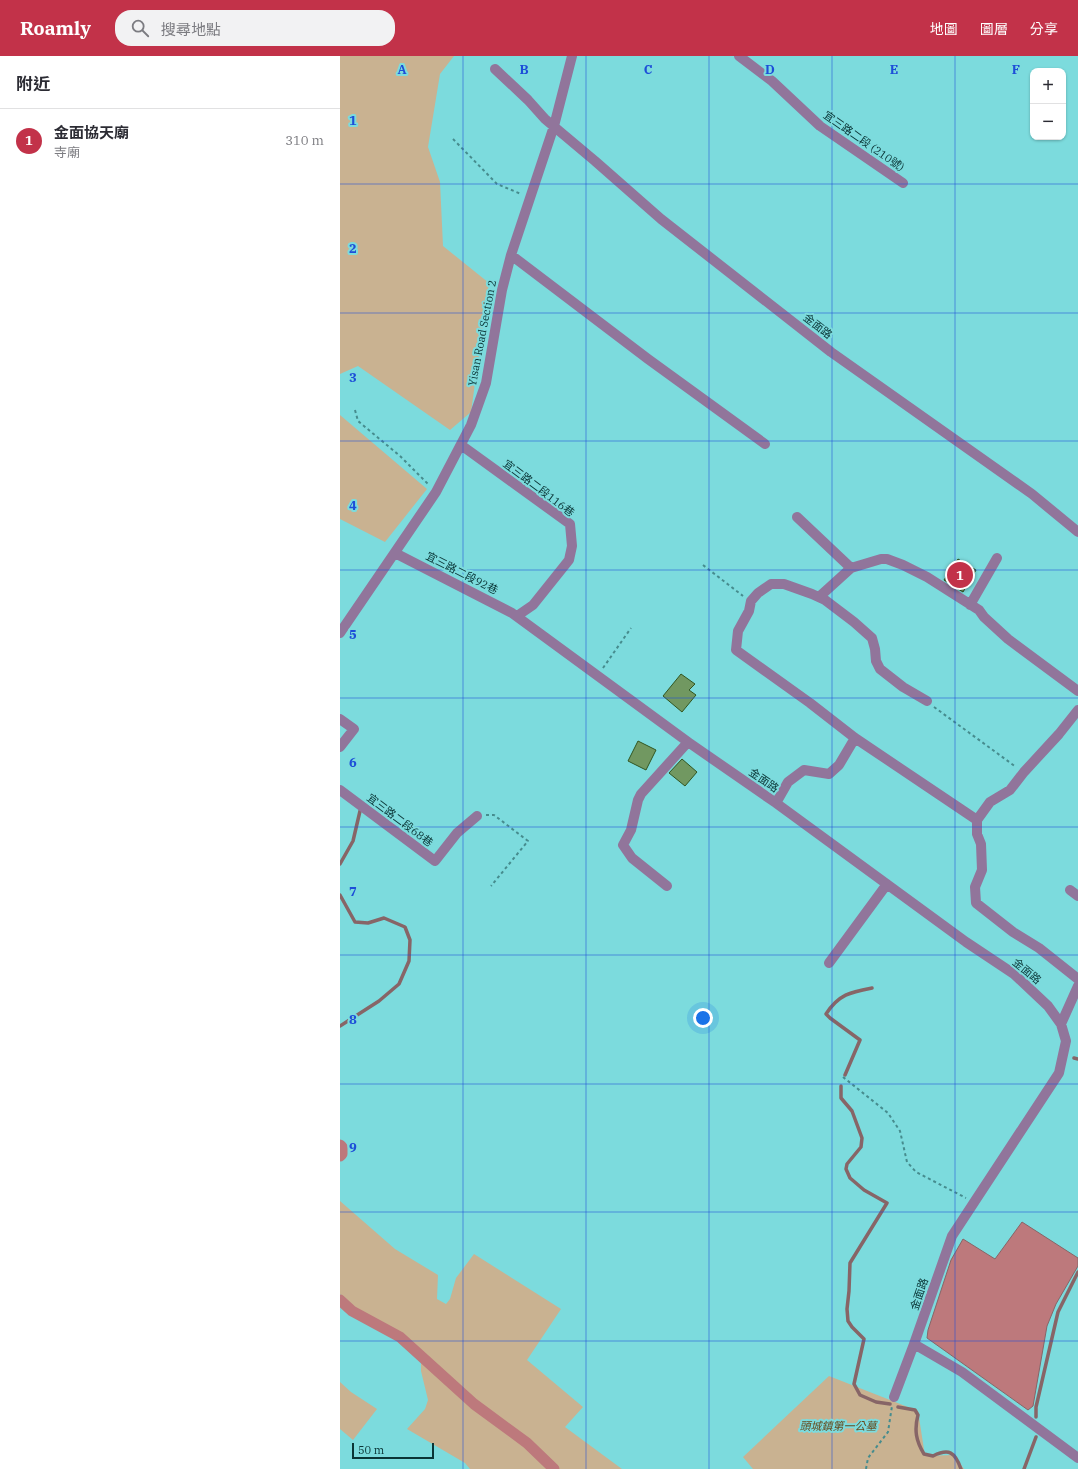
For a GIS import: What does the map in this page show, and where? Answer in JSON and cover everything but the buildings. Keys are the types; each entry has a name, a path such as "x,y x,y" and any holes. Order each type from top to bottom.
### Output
{"street":[{"name":"Yisan Road Section 2","path":"340,633 436,492 471,425 486,383 502,290 511,255 554,126 572,56"},
{"name":"宜三路二段 (210號)","path":"739,56 772,81 820,126 903,183"},
{"name":"金面路","path":"495,69 528,100 545,119 661,219 831,352 1032,494 1078,532"},
{"path":"511,255 648,360 765,444"},
{"name":"宜三路二段116巷","path":"461,445 570,524 572,546 569,560 533,605 517,616"},
{"path":"797,517 851,568"},
{"name":"宜三路二段92巷","path":"395,552 517,616"},
{"path":"970,605 997,558"},
{"path":"818,597 851,568 881,559 887,559 927,576 978,610 1008,639 1078,691"},
{"path":"927,701 903,687 880,669 876,661 872,638 854,622 818,597 784,584 771,584 758,593 751,601 750,611 738,631 736,650 810,703 855,738 977,820"},
{"name":"金面路","path":"517,616 688,742 776,803 966,942 1014,974 1048,1006 1061,1024 1066,1041 1059,1073 952,1236 894,1397"},
{"path":"1078,710 1010,790 990,802 977,820 977,834 981,844 982,870 975,887 976,903 1013,932 1039,948 1078,979"},
{"path":"340,719 354,729 340,747"},
{"path":"776,803 788,782 804,770 829,774 839,764 855,738"},
{"path":"667,886 632,858 623,845 631,830 638,800 641,794 688,742"},
{"name":"宜三路二段68巷","path":"340,790 435,861 457,833 477,816"},
{"path":"829,963 887,884"},
{"path":"1061,1024 1078,986"},
{"path":"914,1344 962,1372 1078,1458"}],"path":[{"path":"453,140 497,184 530,198"},
{"path":"355,410 358,421 400,456 436,492"},
{"path":"702,565 751,601"},
{"path":"598,676 631,628"},
{"path":"927,701 1024,772"},
{"path":"477,816 494,815 528,841 491,886"},
{"path":"843,1078 888,1113 900,1131 907,1162 916,1172 974,1202"},
{"path":"866,1469 868,1458 888,1432 894,1397"}],"green space":[{"path":"340,56 454,56 440,74 428,147 440,182 443,246 489,283 471,412 450,430 358,366 340,374"},
{"path":"340,415 427,489 385,542 340,519"},
{"path":"340,1201 395,1249 438,1275 437,1299 446,1304 450,1299 456,1278 474,1254 561,1309 527,1360 583,1407 565,1427 622,1469 470,1469 465,1463 407,1429 425,1409 428,1400 421,1371 421,1353 398,1332 353,1308 340,1294"},
{"name":"頭城鎮第一公墓","path":"829,1376 918,1411 925,1456 954,1455 964,1469 753,1469 743,1457"},
{"path":"340,1382 351,1392 377,1409 353,1440 340,1429"}],"shaded area":[{"path":"1022,1222 1078,1258 1078,1266 1056,1304 1047,1326 1033,1406 1028,1410 927,1338 928,1330 951,1260 963,1239 995,1259"}],"waterway":[{"path":"340,864 353,841 360,811"},
{"path":"340,895 355,922 368,923 384,918 405,927 410,940 409,961 399,984 379,1001 340,1026"},
{"path":"845,1075 860,1040 826,1014 836,1002 846,995 872,988"},
{"path":"1074,1058 1078,1059"},
{"path":"841,1086 841,1098 852,1111 862,1138 861,1147 847,1164 846,1169 850,1178 864,1190 887,1203 850,1263 847,1309 848,1321 864,1339 854,1384 860,1395 876,1402 890,1404"},
{"path":"340,1145 342,1147 342,1154 340,1156"},
{"path":"1036,1417 1036,1407 1058,1312 1078,1272"},
{"path":"340,1300 352,1311 400,1337 474,1404 527,1443 554,1469"},
{"path":"898,1407 915,1410 918,1415 916,1435 924,1454 933,1456 943,1452 951,1453 954,1455 961,1469"},
{"path":"1024,1469 1036,1437"}],"place":[{"name":"金面協天廟","path":"960,575"}]}
